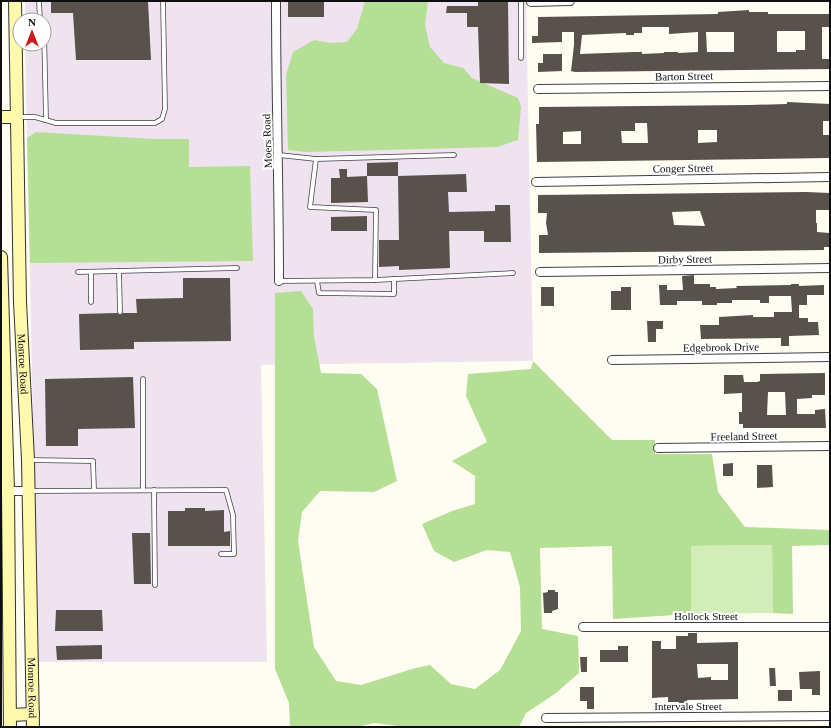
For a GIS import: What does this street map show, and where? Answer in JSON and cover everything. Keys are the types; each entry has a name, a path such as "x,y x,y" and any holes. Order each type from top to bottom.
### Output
{"main road":[{"name":"Monroe Road","path":"15,1 16,12"},
{"name":"Monroe Road","path":"18,52 17,117 20,302 29,490 33,727"},
{"path":"1,117 17,117"},
{"name":"Monroe Road","path":"1,257 5,568 9,626 8,698 10,721"},
{"path":"2,302 20,302"},
{"path":"9,626 31,626"},
{"path":"10,721 33,714"}],"street":[{"name":"Moers Road","path":"276,1 276,93 279,156 279,281"},
{"path":"531,2 570,1"},
{"name":"Barton Street","path":"538,89 830,86"},
{"name":"Conger Street","path":"536,182 830,177"},
{"name":"Dirby Street","path":"540,272 830,268"},
{"name":"Edgebrook Drive","path":"612,360 830,357"},
{"name":"Freeland Street","path":"658,448 830,446"},
{"path":"4,491 29,490"},
{"name":"Hollock Street","path":"583,627 830,627"},
{"name":"Intervale Street","path":"546,718 830,716"}],"lane":[{"path":"39,1 40,12"},
{"path":"17,117 35,116 56,123 155,123 162,119 165,109 163,1"},
{"path":"521,1 521,58"},
{"path":"44,52 46,120"},
{"path":"279,156 316,159 454,155"},
{"path":"316,159 310,207 376,210 375,280"},
{"path":"78,272 237,268"},
{"path":"119,271 120,312"},
{"path":"91,272 91,302"},
{"path":"279,281 375,280 513,272"},
{"path":"318,281 319,294 394,294 394,279"},
{"path":"143,379 144,490"},
{"path":"28,460 93,461 94,490"},
{"path":"29,490 226,490 233,515 234,554 221,554"},
{"path":"154,490 156,585"}],"shaded area":[{"path":"25,1 526,1 533,361 261,365 267,662 38,662 25,52 52,52 52,12 25,12"}],"green space":[{"path":"365,1 428,1 425,25 430,47 444,63 463,68 472,78 518,98 521,107 518,140 497,147 306,152 288,150 286,75 293,52 314,40 331,43 347,42 357,29"},
{"path":"36,132 154,139 189,139 189,167 250,166 253,261 30,263 27,138"},
{"path":"301,291 313,309 314,336 321,373 361,374 377,389 397,481 374,492 320,491 302,512 298,541 314,647 336,681 361,685 430,665 451,684 475,689 500,670 521,631 520,587 510,552 487,550 454,562 434,551 422,524 452,511 475,504 475,476 452,461 487,442 466,396 468,374 531,369 533,361 612,440 655,440 655,454 712,454 718,492 745,527 829,530 830,487 830,547 828,545 792,546 793,614 773,613 772,545 691,546 691,614 613,619 612,546 540,548 542,629 578,636 579,673 556,693 526,713 519,727 406,727 374,723 357,727 290,727 289,703 275,669 275,293"},
{"path":"772,545 773,613 691,614 691,546"}],"building":[{"path":"51,1 148,1 151,60 76,60 73,13 51,12"},
{"path":"288,1 324,1 324,17 288,17"},
{"path":"478,1 508,1 509,84 480,83 478,27 467,27 467,13 446,13 447,6 478,6"},
{"path":"749,10 749,12 768,12 768,14 830,14 830,27 822,27 822,59 830,59 830,69 575,72 571,71 574,32 562,32 562,42 532,43 532,36 538,36 538,17 718,14 718,12","holes":["642,27 669,27 669,34 698,32 698,52 580,54 582,35 626,33 626,35 634,35 634,33 642,33","777,31 805,31 805,50 796,50 796,52 777,52","706,32 734,32 734,52 707,52"]},
{"path":"543,54 562,54 562,71 538,72 538,63 543,63"},
{"path":"787,102 830,104 830,121 823,121 823,135 830,135 830,158 537,162 536,124 539,124 539,107 787,104","holes":["635,123 647,123 648,143 622,143 621,131 635,131","698,130 717,130 717,142 698,143","581,131 581,144 563,144 563,132"]},
{"path":"398,162 398,176 367,176 367,163"},
{"path":"339,169 347,169 347,177 367,176 368,202 331,203 331,178 340,178"},
{"path":"466,174 467,192 448,192 449,212 495,211 495,205 510,205 511,242 484,242 484,231 449,231 450,268 399,270 399,266 379,267 379,240 399,240 398,176"},
{"path":"830,193 830,210 816,210 816,223 817,232 830,233 830,247 824,247 824,250 539,253 539,235 548,235 546,223 547,213 538,213 538,195","holes":["700,211 705,226 674,225 672,212"]},
{"path":"367,216 367,231 331,231 331,217"},
{"path":"694,275 694,284 710,284 710,287 716,287 716,289 737,288 736,286 791,284 799,284 799,286 824,285 824,295 807,295 807,305 799,305 799,318 808,318 808,322 818,322 819,335 789,336 789,346 781,346 781,338 701,339 700,325 719,325 719,317 753,315 753,317 774,317 774,312 792,312 791,296 769,296 769,303 760,303 760,300 732,300 732,303 702,305 702,301 677,301 677,305 660,305 659,285 667,285 667,290 683,290 682,276"},
{"path":"183,278 230,278 231,341 134,342 134,349 80,350 79,314 117,313 120,315 123,313 137,313 136,299 183,298"},
{"path":"541,287 554,287 554,306 541,306"},
{"path":"621,287 631,287 631,310 611,310 611,291 621,291"},
{"path":"647,321 663,321 663,329 656,329 656,342 648,342"},
{"path":"825,373 825,395 812,395 812,398 797,399 797,414 815,414 815,410 825,409 826,428 743,428 743,424 739,424 739,412 742,412 742,393 724,394 724,375 743,375 744,382 757,382 760,381 760,374","holes":["768,392 785,392 786,415 767,415"]},
{"path":"133,377 135,428 78,429 78,446 46,446 45,379"},
{"path":"733,463 733,476 723,476 723,464"},
{"path":"757,465 772,465 773,487 757,488"},
{"path":"185,508 205,508 205,511 224,510 224,532 230,531 230,546 168,546 168,511 185,511"},
{"path":"132,533 150,533 151,584 134,584"},
{"path":"548,590 555,590 555,592 558,592 558,609 552,611 552,613 544,613 543,593 548,592"},
{"path":"56,610 102,610 103,631 55,631"},
{"path":"688,633 697,633 697,643 738,642 738,699 687,700 687,709 679,709 679,702 668,702 668,697 652,698 652,641 661,641 661,649 676,649 676,636 688,636","holes":["697,664 728,664 728,680 711,680 711,677 698,678"]},
{"path":"102,645 102,659 57,660 56,646"},
{"path":"618,646 628,646 628,662 600,662 600,650 618,650"},
{"path":"580,657 587,657 587,672 581,672"},
{"path":"769,668 775,668 776,686 770,686"},
{"path":"820,671 820,695 812,695 812,689 800,689 799,672"},
{"path":"580,687 594,687 594,709 587,709 587,701 580,701"},
{"path":"778,690 792,690 792,701 778,701"}]}
